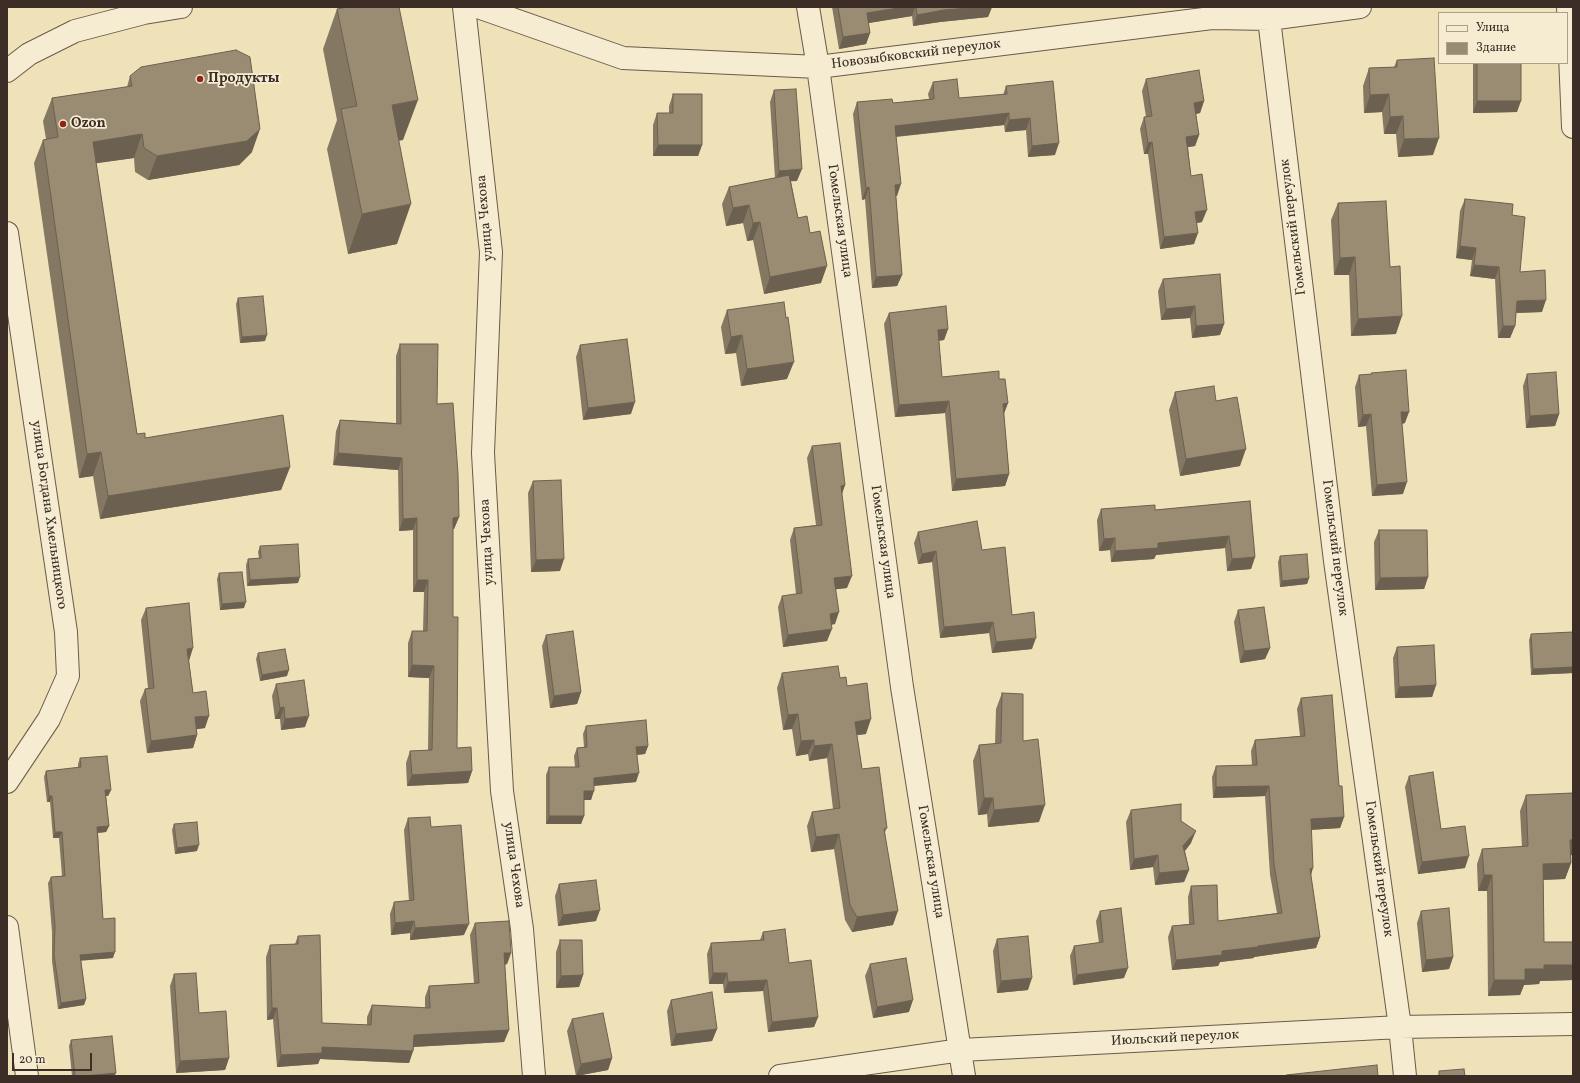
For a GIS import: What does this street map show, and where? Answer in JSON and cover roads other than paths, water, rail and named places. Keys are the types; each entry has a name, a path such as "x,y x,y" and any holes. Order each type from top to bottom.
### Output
{"street":[{"path":"7,71 29,54 75,31 144,13 181,7"},
{"name":"улица Чехова","path":"464,7 491,252 484,452 502,791 522,929 534,1076"},
{"name":"Новозыбковский переулок","path":"478,7 623,58 818,67 1211,13 1269,20 1360,7"},
{"name":"Гомельская улица","path":"808,7 818,67 902,687 964,1076"},
{"path":"1568,7 1573,127"},
{"name":"Гомельский переулок","path":"1269,20 1335,561 1400,1027 1405,1076"},
{"name":"улица Богдана Хмельницкого","path":"7,233 66,632 68,676 49,719 7,782"},
{"path":"7,927 27,1076"},
{"name":"Июльский переулок","path":"780,1076 961,1050 1400,1027 1573,1024"}],"place":[{"name":"Продукты","path":"200,79"},
{"name":"Ozon","path":"63,124"}]}
